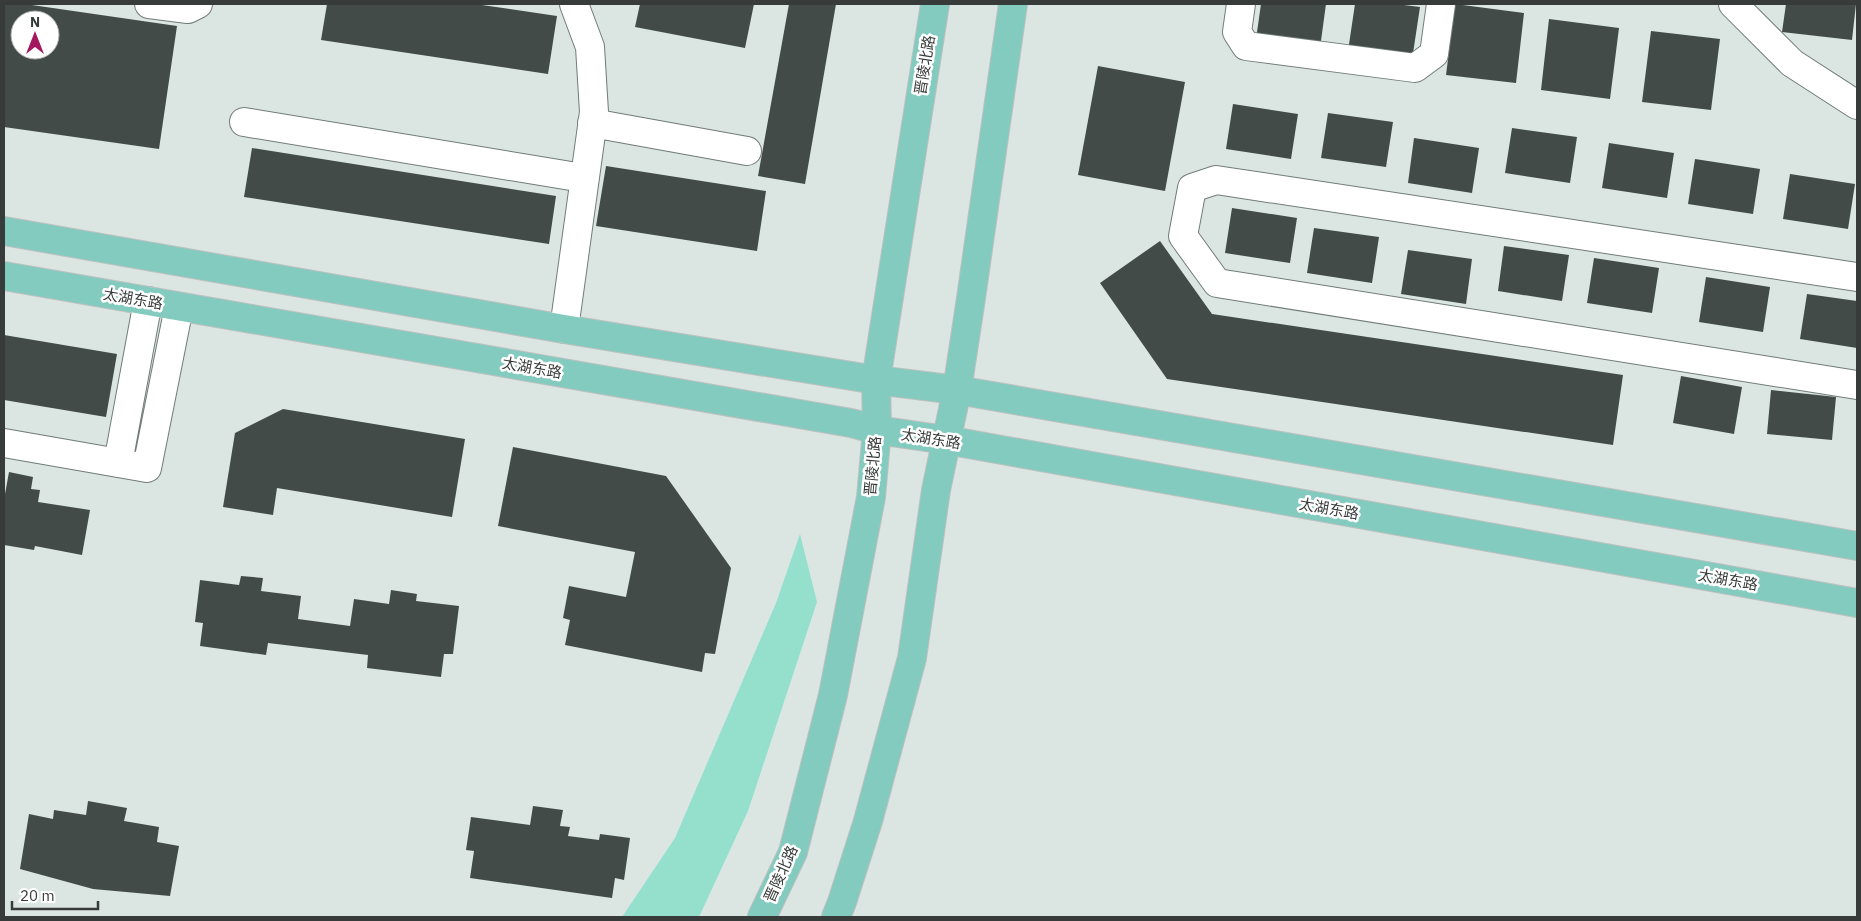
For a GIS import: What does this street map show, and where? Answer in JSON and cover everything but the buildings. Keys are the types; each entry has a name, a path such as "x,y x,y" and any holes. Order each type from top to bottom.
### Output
{"main road":[{"name":"晋陵北路","path":"762,917 793,852 833,695 871,497 877,430 876,380 935,4"},
{"path":"836,917 868,821 912,658 936,490 957,390 1013,4"},
{"path":"4,230 564,329 876,380 957,390 1857,546"},
{"name":"太湖东路","path":"4,276 851,423 877,430 946,440 1857,603"}],"lane":[{"path":"149,4 188,10 198,4"},
{"path":"564,329 594,112 590,47 574,4"},
{"path":"1241,4 1237,32 1246,46 1415,68 1434,54 1441,4"},
{"path":"1733,4 1792,63 1857,105"},
{"path":"244,122 584,178"},
{"path":"592,123 747,151"},
{"path":"1857,277 1216,180 1192,188 1183,236 1217,282 1857,385"},
{"path":"118,463 148,301"},
{"path":"4,443 147,468 179,307"}],"green space":[{"path":"800,534 817,602 748,811 699,917 622,917 675,838 776,603"}]}
